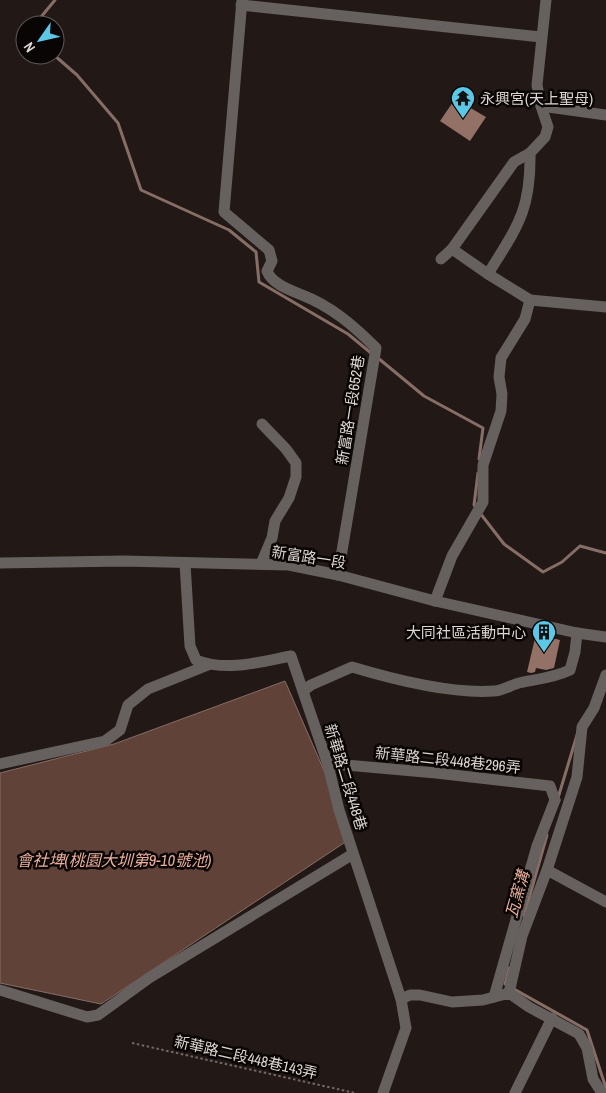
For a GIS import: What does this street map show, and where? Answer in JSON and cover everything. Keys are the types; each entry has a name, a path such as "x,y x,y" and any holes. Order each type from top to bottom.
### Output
{"street":[{"path":"441,259 452,249 514,162 530,154 545,138 548,127 537,85 546,0"},
{"path":"241,2 541,37"},
{"name":"新富路一段652巷","path":"241,2 224,212 269,250 272,261 267,271 273,280 287,289 318,301 355,327 376,348 338,575"},
{"path":"541,106 606,116"},
{"path":"488,274 521,221 531,181 530,154"},
{"path":"452,249 530,300 606,307"},
{"path":"436,601 452,556 483,502 483,465 501,411 502,394 499,377 501,358 525,319 530,300"},
{"path":"261,564 272,538 276,521 289,498 296,477 296,464 286,449 262,424"},
{"name":"新富路一段","path":"0,563 289,565 338,575 436,601 606,637"},
{"path":"185,563 190,646 196,660 208,665"},
{"path":"303,691 311,685 352,667 390,679 463,690 495,692 518,683 554,678 570,670 575,652 576,632"},
{"name":"新華路二段448巷","path":"208,665 225,667 291,656 328,765 338,810 401,999 406,1028 382,1093"},
{"path":"0,764 105,741 120,730 128,705 148,689 208,665"},
{"path":"508,993 522,936 547,870 567,803 577,777 582,727 594,708 606,675"},
{"name":"新華路二段448巷296弄","path":"328,765 436,773 550,786 555,800"},
{"path":"494,997 537,846 555,800 567,803"},
{"path":"0,990 88,1017 98,1015 149,978 353,854"},
{"path":"547,870 606,902"},
{"path":"401,999 410,995 420,995 452,1002 494,997 508,993 529,1007 579,1034 584,1041 590,1060 593,1079 602,1093"},
{"path":"515,1093 552,1018"}],"path":[{"name":"新華路二段448巷143弄","path":"132,1043 355,1093"}],"water":[{"name":"會社埤(桃園大圳第9-10號池)","path":"285,681 353,837 101,1004 0,983 0,773 114,744"}],"building":[{"name":"永興宮(天上聖母)","path":"455,99 486,117 470,141 440,121"},
{"name":"大同社區活動中心","path":"536,634 560,640 554,668 546,670 536,668 535,672 531,673 527,672"}],"waterway":[{"path":"43,15 55,0"},
{"path":"65,65 77,75 118,123 141,190 229,230 256,252 259,282 348,334 371,353"},
{"path":"378,358 424,396 483,428 479,459"},
{"path":"476,508 474,505 478,473"},
{"path":"480,513 504,544 543,572 562,562 580,546 606,553"},
{"name":"瓦窯溝","path":"558,798 577,735"},
{"name":"瓦窯溝","path":"524,916 547,835"},
{"name":"瓦窯溝","path":"509,968 505,984 587,1030 606,1088"}],"place":[{"name":"永興宮(天上聖母)","path":"463,119"},
{"name":"大同社區活動中心","path":"544,653"}]}
